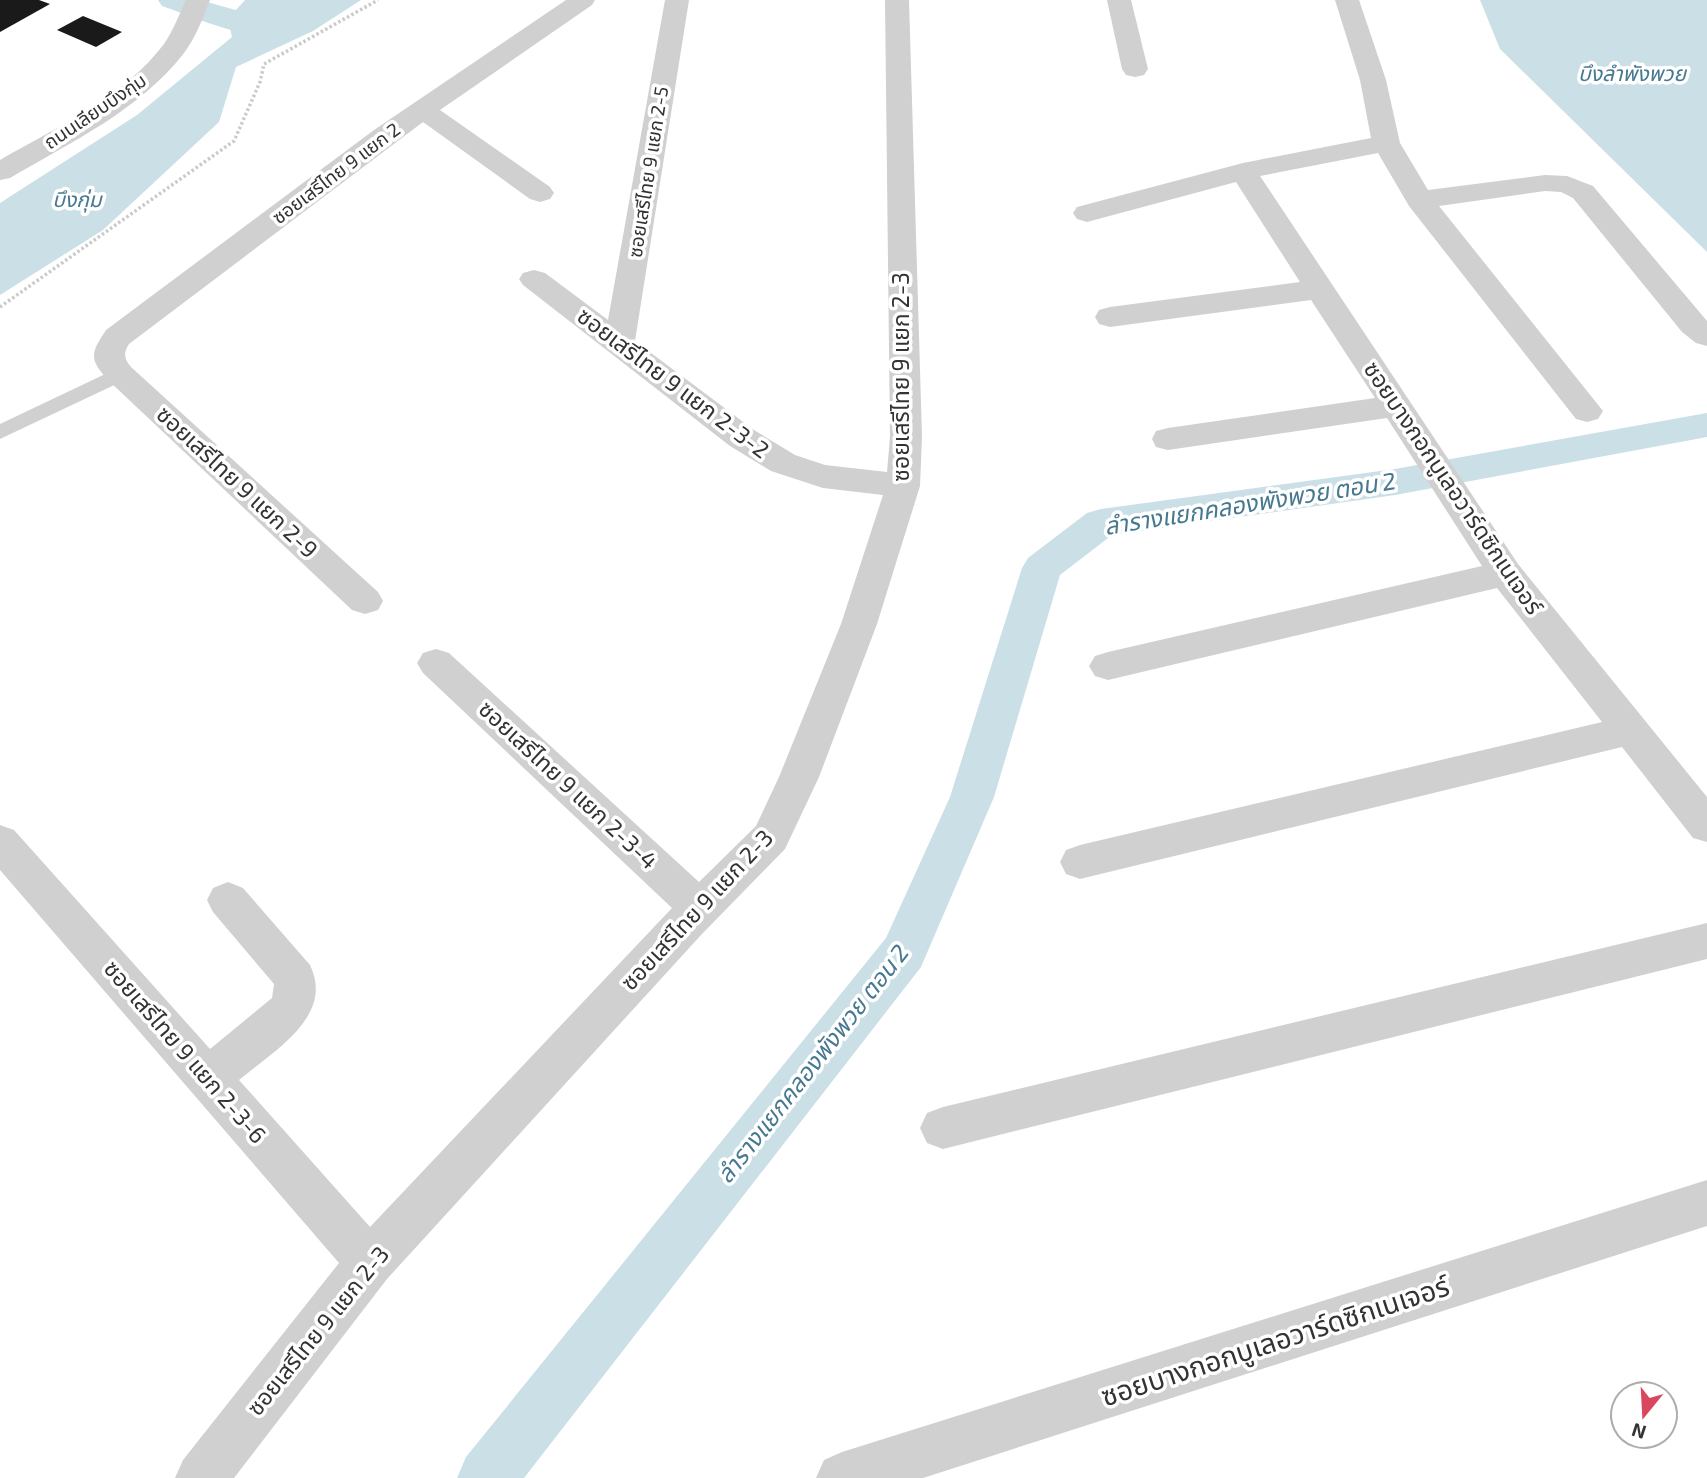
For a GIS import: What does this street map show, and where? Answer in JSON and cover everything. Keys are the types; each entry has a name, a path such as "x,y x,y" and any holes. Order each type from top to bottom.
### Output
{"street":[{"name":"ถนนเลียบบึงกุ่ม","path":"0,172 118,100 156,69 176,46 198,0"},
{"name":"ซอยเสรีไทย 9 แยก 2","path":"115,369 109,350 117,337 384,135 583,0"},
{"name":"ซอยเสรีไทย 9 แยก 2-5","path":"620,344 677,0"},
{"name":"ซอยเสรีไทย 9 แยก 2-3","path":"201,1478 370,1262 700,908 771,837 799,777 859,624 902,486 906,437 897,0"},
{"path":"1119,0 1135,69"},
{"path":"1347,0 1373,80 1386,143 1419,200 1587,411"},
{"path":"422,109 540,193"},
{"path":"1087,213 1243,171 1386,143"},
{"path":"0,144 27,155"},
{"name":"ซอยบางกอกบูเลอวาร์ดซิกเนเจอร์","path":"1243,171 1505,573 1707,826"},
{"path":"1419,200 1545,183 1567,184 1583,192 1693,325 1707,335"},
{"name":"ซอยเสรีไทย 9 แยก 2-3-2","path":"534,279 742,438 783,463 823,476 902,486"},
{"path":"1110,317 1321,289"},
{"name":"ซอยเสรีไทย 9 แยก 2-9","path":"115,369 365,601"},
{"path":"1168,439 1394,406"},
{"path":"1108,666 1505,573"},
{"name":"ซอยเสรีไทย 9 แยก 2-3-4","path":"436,663 700,908"},
{"path":"1080,862 1631,730"},
{"name":"ซอยเสรีไทย 9 แยก 2-3-6","path":"0,842 370,1262"},
{"path":"208,1078 290,1010 296,991 295,978 228,900"},
{"path":"943,1128 1707,941"},
{"name":"ซอยบางกอกบูเลอวาร์ดซิกเนเจอร์","path":"842,1478 1707,1203"}],"lane":[{"path":"0,432 115,369"}],"path":[{"path":"0,307 234,141 260,82 264,64 378,0"}],"water":[{"name":"บึงกุ่ม","path":"245,0 361,0 313,31 236,67 219,122 103,230 0,295 0,203 137,115 232,37 228,19"},
{"name":"บึงลำพังพวย","path":"1480,0 1707,0 1707,252 1500,49"}],"building":[{"path":"0,0 39,0 50,4 0,32"},
{"path":"83,16 122,32 96,47 57,30"}],"waterway":[{"path":"172,0 228,19 265,27"},
{"name":"ลำรางแยกคลองพังพวย ตอน 2","path":"487,1478 904,952 972,797 1042,568 1101,523 1395,482 1707,425"}]}
